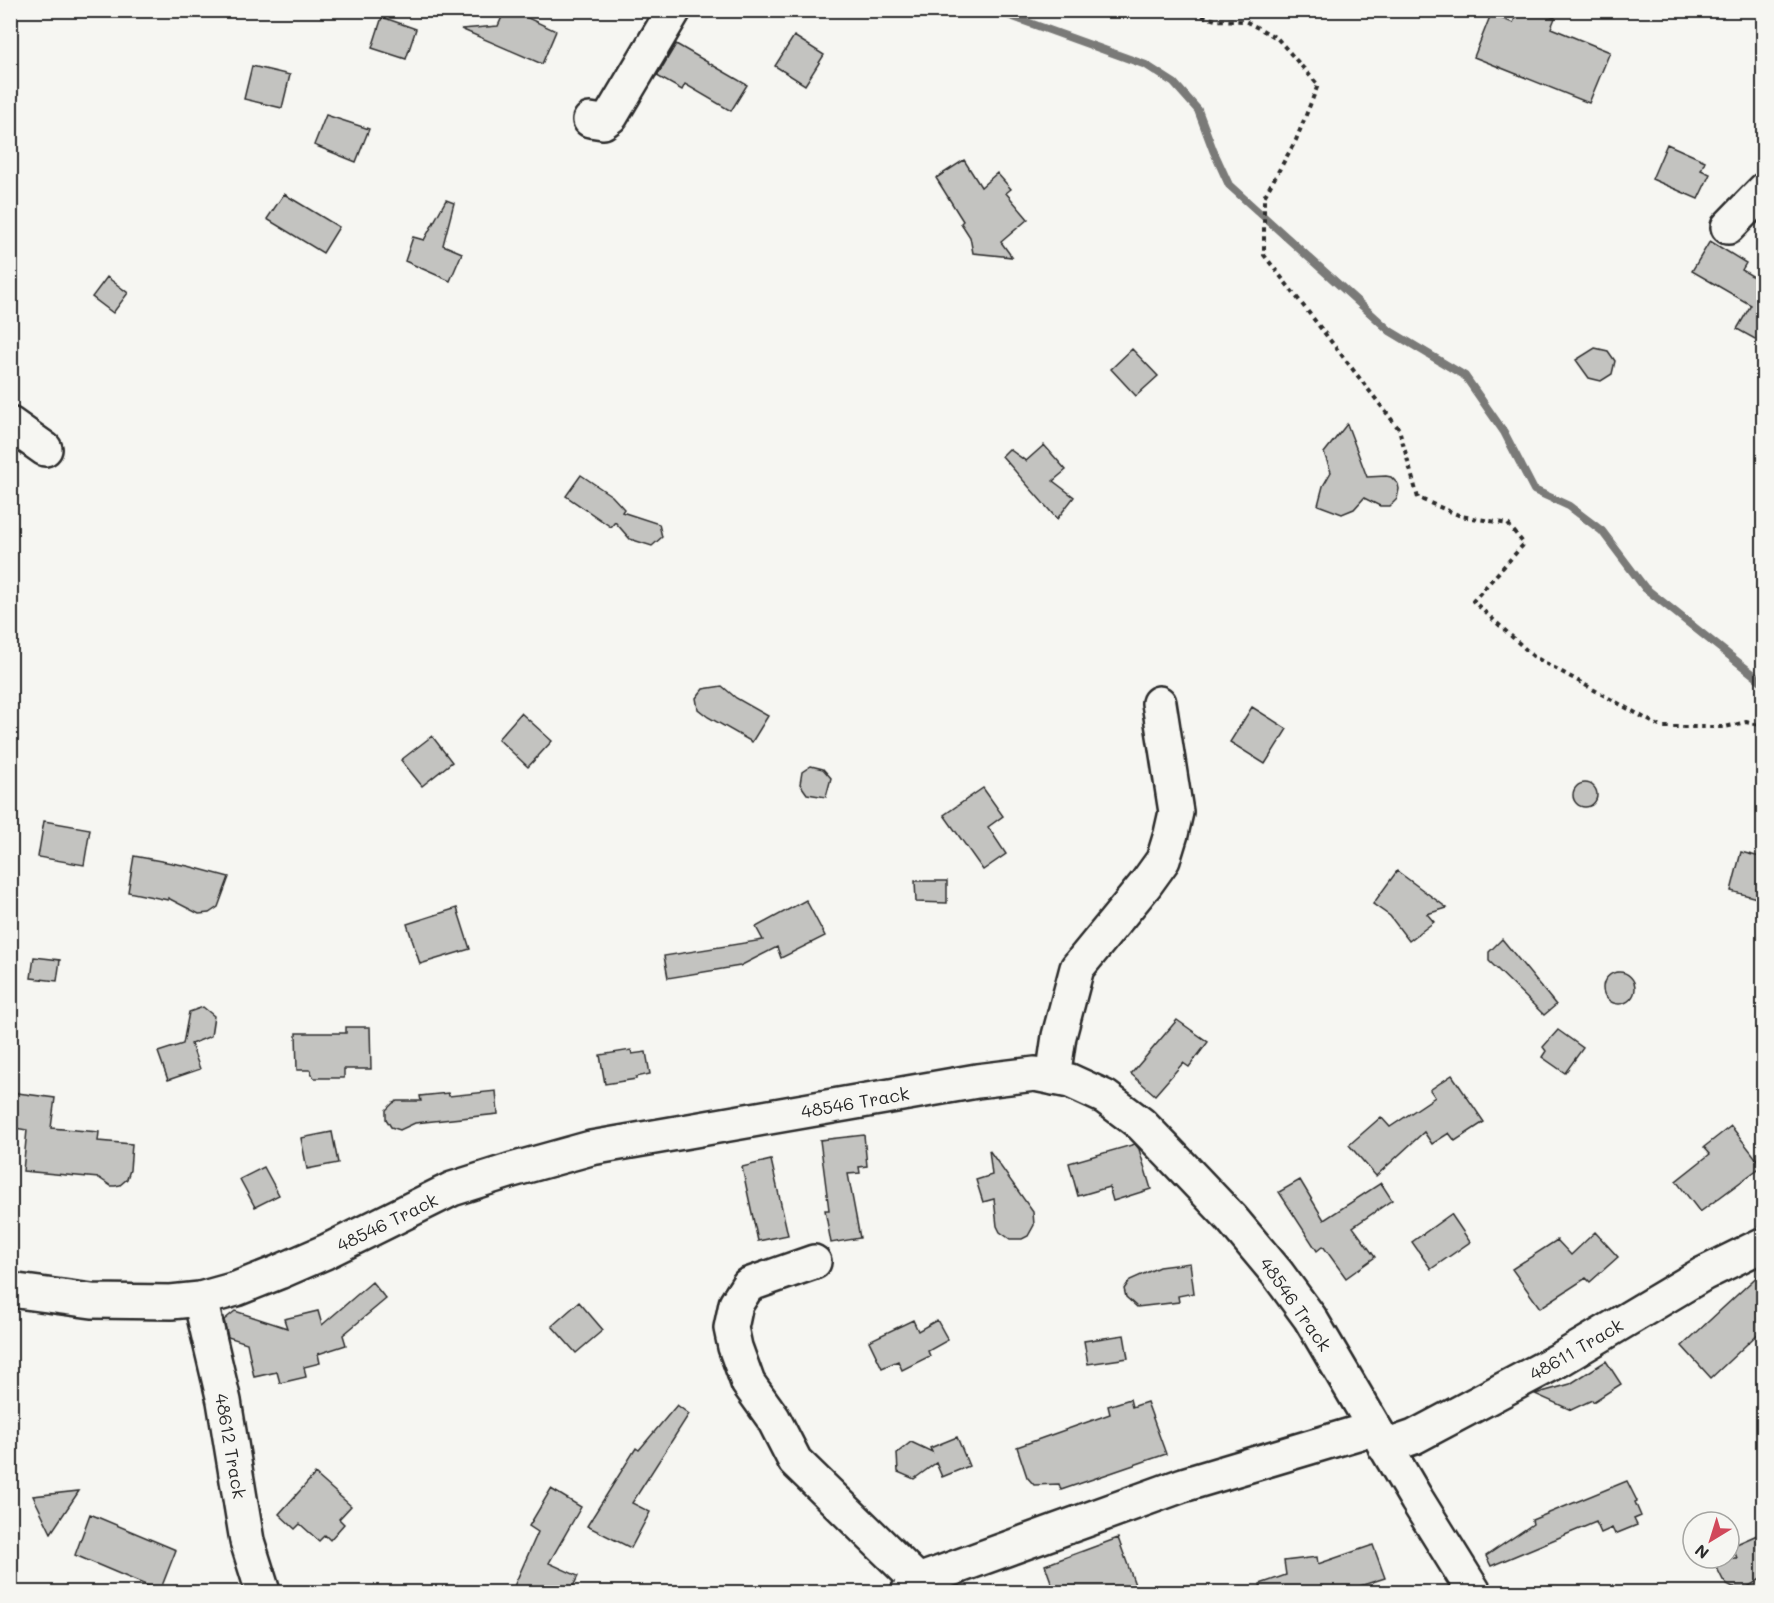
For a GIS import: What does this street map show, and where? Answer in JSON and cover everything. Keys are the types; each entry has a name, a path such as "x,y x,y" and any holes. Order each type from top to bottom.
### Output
{"street":[{"path":"590,120 603,122 611,116 674,10"},
{"path":"1728,226 1764,190"},
{"path":"10,424 45,449"},
{"path":"1053,1078 1059,1036 1077,968 1163,860 1171,834 1176,812 1158,703"},
{"name":"48546 Track","path":"10,1290 92,1301 171,1302 200,1299 236,1289 279,1272 452,1189 591,1148 977,1081 1035,1074 1070,1081 1105,1097 1141,1124 1232,1218 1277,1273 1310,1318 1474,1593"},
{"name":"48611 Track","path":"913,1587 1183,1485 1380,1437 1414,1437 1559,1360 1704,1275 1764,1244"},
{"path":"814,1262 747,1285 741,1293 733,1314 731,1328 735,1347 748,1383 772,1418 795,1461 913,1587"},
{"name":"48612 Track","path":"200,1299 224,1401 248,1541 271,1589"}],"path":[{"path":"1185,10 1215,20 1245,21 1277,38 1318,85 1296,140 1264,197 1264,255 1400,429 1418,498 1461,516 1508,524 1524,544 1473,601 1533,656 1661,727 1725,726 1746,722 1764,726"}],"building":[{"path":"505,10 511,10 556,31 542,64 461,29 498,26"},
{"path":"1518,10 1536,10 1555,18 1551,28 1610,52 1589,103 1474,57 1491,14 1513,23"},
{"path":"382,17 416,29 406,59 372,48"},
{"path":"794,36 824,55 805,85 775,66"},
{"path":"676,44 747,85 731,111 685,84 682,90 657,76"},
{"path":"252,66 290,75 282,108 244,99"},
{"path":"326,115 369,129 356,162 314,145"},
{"path":"1667,144 1705,161 1701,170 1710,174 1698,199 1652,179"},
{"path":"964,160 981,187 997,173 1011,189 1006,193 1028,219 1001,242 1012,257 973,253 970,237 961,223 963,221 936,178"},
{"path":"284,194 339,227 323,253 267,219"},
{"path":"446,200 454,203 443,245 462,253 450,281 405,261 413,237 424,240"},
{"path":"1710,241 1746,263 1742,270 1764,283 1764,344 1737,329 1751,305 1692,271"},
{"path":"107,277 128,293 113,313 92,297"},
{"path":"1595,348 1608,351 1615,361 1612,374 1601,381 1589,378 1576,360"},
{"path":"1132,349 1158,376 1136,396 1111,369"},
{"path":"1347,424 1367,477 1391,477 1398,484 1397,499 1390,506 1380,506 1364,498 1354,509 1342,514 1318,505 1323,486 1331,472 1324,453"},
{"path":"1044,445 1066,470 1053,481 1074,497 1057,519 1002,456 1009,449 1026,461"},
{"path":"581,475 612,496 624,509 622,512 659,524 662,537 652,546 630,539 615,522 611,527 566,496"},
{"path":"722,686 736,698 768,716 752,742 698,709 696,698 703,689"},
{"path":"1252,707 1287,729 1265,764 1230,742"},
{"path":"521,713 552,741 528,767 498,739"},
{"path":"432,736 452,762 422,786 401,760"},
{"path":"811,766 823,769 831,778 826,797 807,794 800,784 802,772"},
{"path":"1585,783 1594,786 1597,795 1594,804 1585,807 1576,804 1573,795 1576,786"},
{"path":"983,788 1003,816 988,827 1006,854 983,870 944,815"},
{"path":"44,821 90,829 84,865 38,857"},
{"path":"1741,852 1764,858 1764,900 1731,891"},
{"path":"134,856 188,866 229,877 218,907 209,913 199,914 168,898 168,900 128,892"},
{"path":"1397,871 1447,908 1427,914 1434,922 1409,941 1390,916 1373,904"},
{"path":"915,881 947,881 947,903 916,902"},
{"path":"806,900 825,936 781,958 777,947 740,966 668,978 664,956 763,940 756,927"},
{"path":"457,908 470,949 420,964 407,924"},
{"path":"1502,939 1556,1005 1544,1015 1489,961 1489,952"},
{"path":"34,957 60,960 57,981 31,978"},
{"path":"1619,972 1630,977 1635,988 1630,999 1619,1004 1608,999 1603,988 1608,977"},
{"path":"203,1007 214,1016 211,1036 191,1044 200,1069 168,1080 158,1052 183,1044 189,1012"},
{"path":"1177,1020 1208,1042 1189,1067 1183,1063 1155,1095 1131,1074"},
{"path":"346,1027 370,1027 371,1069 344,1069 344,1078 314,1078 310,1070 297,1070 296,1033 346,1033"},
{"path":"1558,1030 1583,1048 1565,1073 1542,1057 1546,1051 1543,1047"},
{"path":"631,1050 632,1054 646,1052 650,1074 636,1077 636,1079 605,1084 600,1055"},
{"path":"1452,1075 1484,1122 1455,1141 1449,1133 1432,1144 1424,1132 1376,1176 1349,1145 1381,1117 1390,1127 1435,1097 1430,1090"},
{"path":"496,1091 498,1114 415,1123 400,1130 391,1127 386,1119 386,1110 397,1101 421,1101 420,1096 448,1093 449,1096"},
{"path":"10,1092 55,1098 51,1128 99,1132 98,1141 132,1144 127,1179 120,1185 111,1186 99,1178 23,1171 27,1130 10,1127"},
{"path":"1731,1126 1762,1166 1700,1212 1676,1181 1710,1154 1704,1147"},
{"path":"332,1132 338,1163 307,1169 301,1138"},
{"path":"864,1135 867,1166 859,1167 860,1173 848,1174 860,1238 831,1243 825,1210 829,1210 820,1140"},
{"path":"1135,1144 1139,1149 1151,1189 1113,1201 1109,1187 1078,1196 1069,1163"},
{"path":"989,1150 1033,1212 1034,1225 1028,1236 1022,1239 1010,1239 1000,1232 997,1226 994,1199 983,1202 976,1180 992,1175"},
{"path":"771,1160 788,1235 758,1241 742,1167"},
{"path":"264,1167 279,1195 255,1207 240,1179"},
{"path":"1300,1180 1324,1220 1381,1183 1392,1200 1353,1227 1375,1257 1346,1278 1323,1246 1317,1251 1279,1192"},
{"path":"1451,1214 1470,1242 1431,1269 1412,1242"},
{"path":"1595,1232 1618,1257 1590,1282 1586,1278 1540,1308 1512,1269 1557,1240 1571,1255"},
{"path":"1190,1263 1194,1293 1178,1296 1179,1302 1137,1307 1126,1297 1124,1289 1130,1280 1159,1267"},
{"path":"1764,1270 1764,1328 1711,1378 1682,1346"},
{"path":"372,1282 386,1299 343,1335 346,1345 318,1354 320,1363 304,1367 306,1377 280,1383 277,1372 254,1377 247,1343 228,1337 224,1320 235,1311 287,1328 284,1319 318,1311 322,1325"},
{"path":"579,1302 603,1330 576,1353 552,1326"},
{"path":"913,1320 918,1331 937,1320 948,1340 928,1351 930,1356 902,1370 898,1361 882,1368 869,1341"},
{"path":"1124,1335 1128,1358 1088,1364 1084,1341"},
{"path":"1606,1361 1621,1384 1593,1402 1592,1400 1571,1410 1535,1394 1570,1384"},
{"path":"1130,1399 1132,1407 1147,1402 1166,1454 1061,1490 1059,1484 1034,1485 1027,1477 1017,1447 1110,1414 1108,1406"},
{"path":"677,1405 689,1414 632,1503 650,1512 631,1548 587,1526 636,1448 639,1450"},
{"path":"957,1437 969,1466 942,1477 936,1463 914,1479 898,1472 897,1453 911,1442 932,1452 930,1448"},
{"path":"315,1474 351,1506 339,1519 344,1524 330,1540 325,1535 319,1541 300,1524 295,1529 279,1514"},
{"path":"1627,1481 1637,1501 1635,1502 1641,1516 1634,1519 1637,1525 1615,1534 1612,1528 1601,1533 1596,1522 1491,1566 1486,1556 1533,1524 1532,1520"},
{"path":"551,1489 581,1507 549,1563 578,1576 570,1593 511,1593 538,1532 529,1526"},
{"path":"79,1491 51,1533 33,1496"},
{"path":"90,1514 176,1550 160,1591 75,1555"},
{"path":"1764,1532 1764,1577 1746,1588 1733,1588 1727,1585 1718,1570 1741,1570 1741,1542"},
{"path":"1118,1538 1138,1593 1055,1593 1045,1565"},
{"path":"1373,1545 1385,1578 1360,1586 1349,1593 1325,1593 1323,1586 1262,1593 1260,1584 1286,1575 1284,1561 1317,1557 1318,1564"}],"waterway":[{"path":"994,10 1146,65 1174,83 1198,110 1229,185 1390,331 1465,376 1504,432 1534,490 1569,506 1602,531 1645,588 1764,683"}]}
